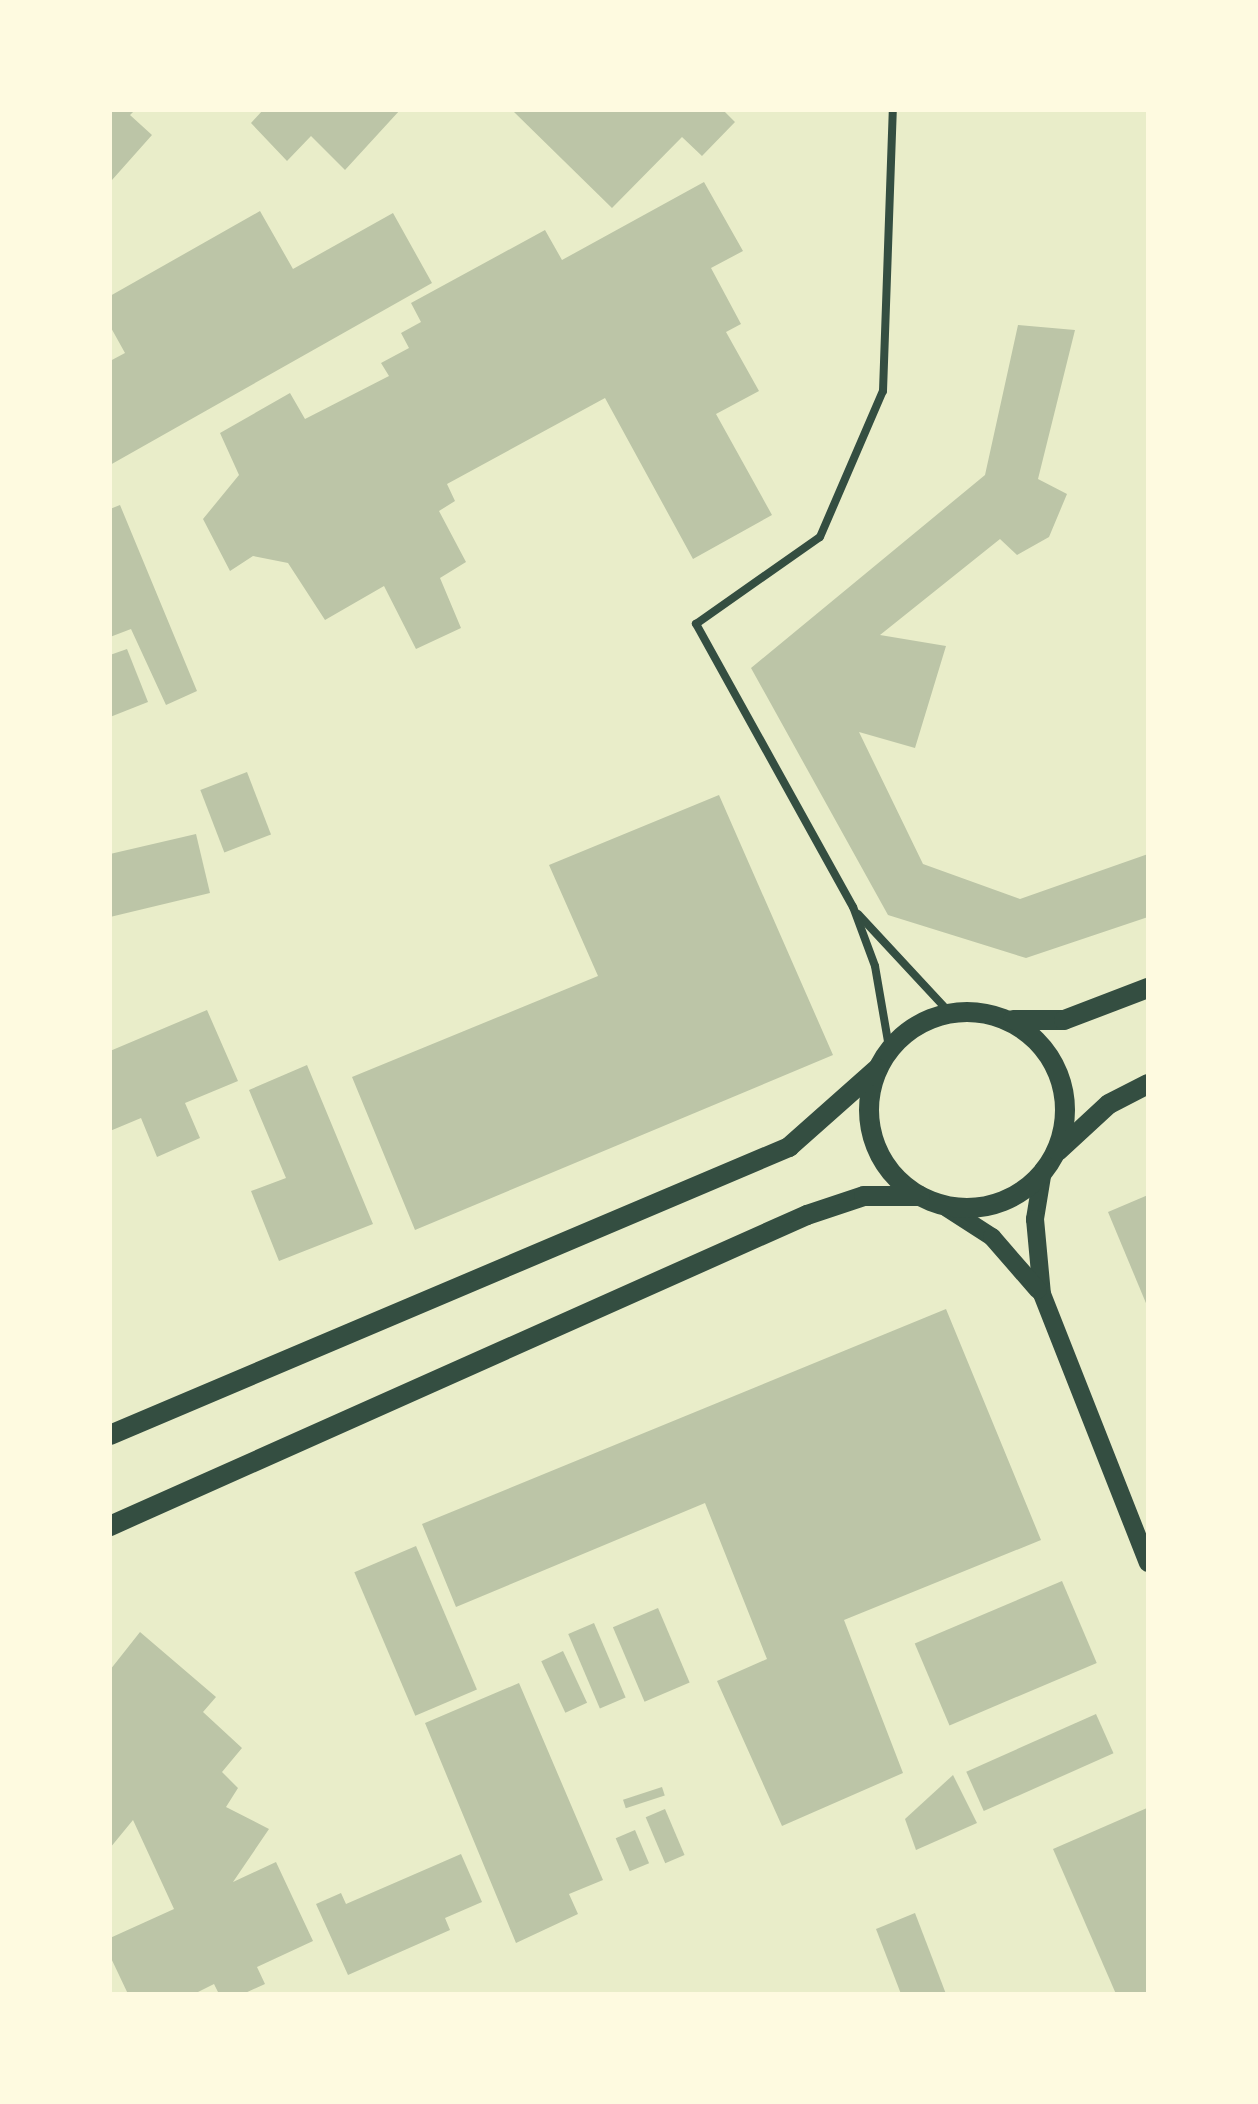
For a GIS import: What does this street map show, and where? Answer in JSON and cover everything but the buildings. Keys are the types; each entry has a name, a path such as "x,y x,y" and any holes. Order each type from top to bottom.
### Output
{"main road":[{"path":"110,1436 789,1147 883,1061 904,1034 952,1014 1001,1020 1064,1020 1148,988"},
{"path":"1001,1020 1028,1031 1056,1065 1067,1108 1058,1151"},
{"path":"883,1061 868,1113 879,1156 920,1196 947,1208 991,1206 1043,1170 1108,1104 1148,1084"},
{"path":"110,1526 807,1215 864,1196 920,1196"}],"street":[{"path":"1043,1170 1036,1218 1042,1294 1148,1563"},
{"path":"947,1208 992,1237 1042,1294"}],"lane":[{"path":"883,1061 875,966 852,907 696,624 820,537 883,390 893,110"},
{"path":"852,907 952,1014"}]}
